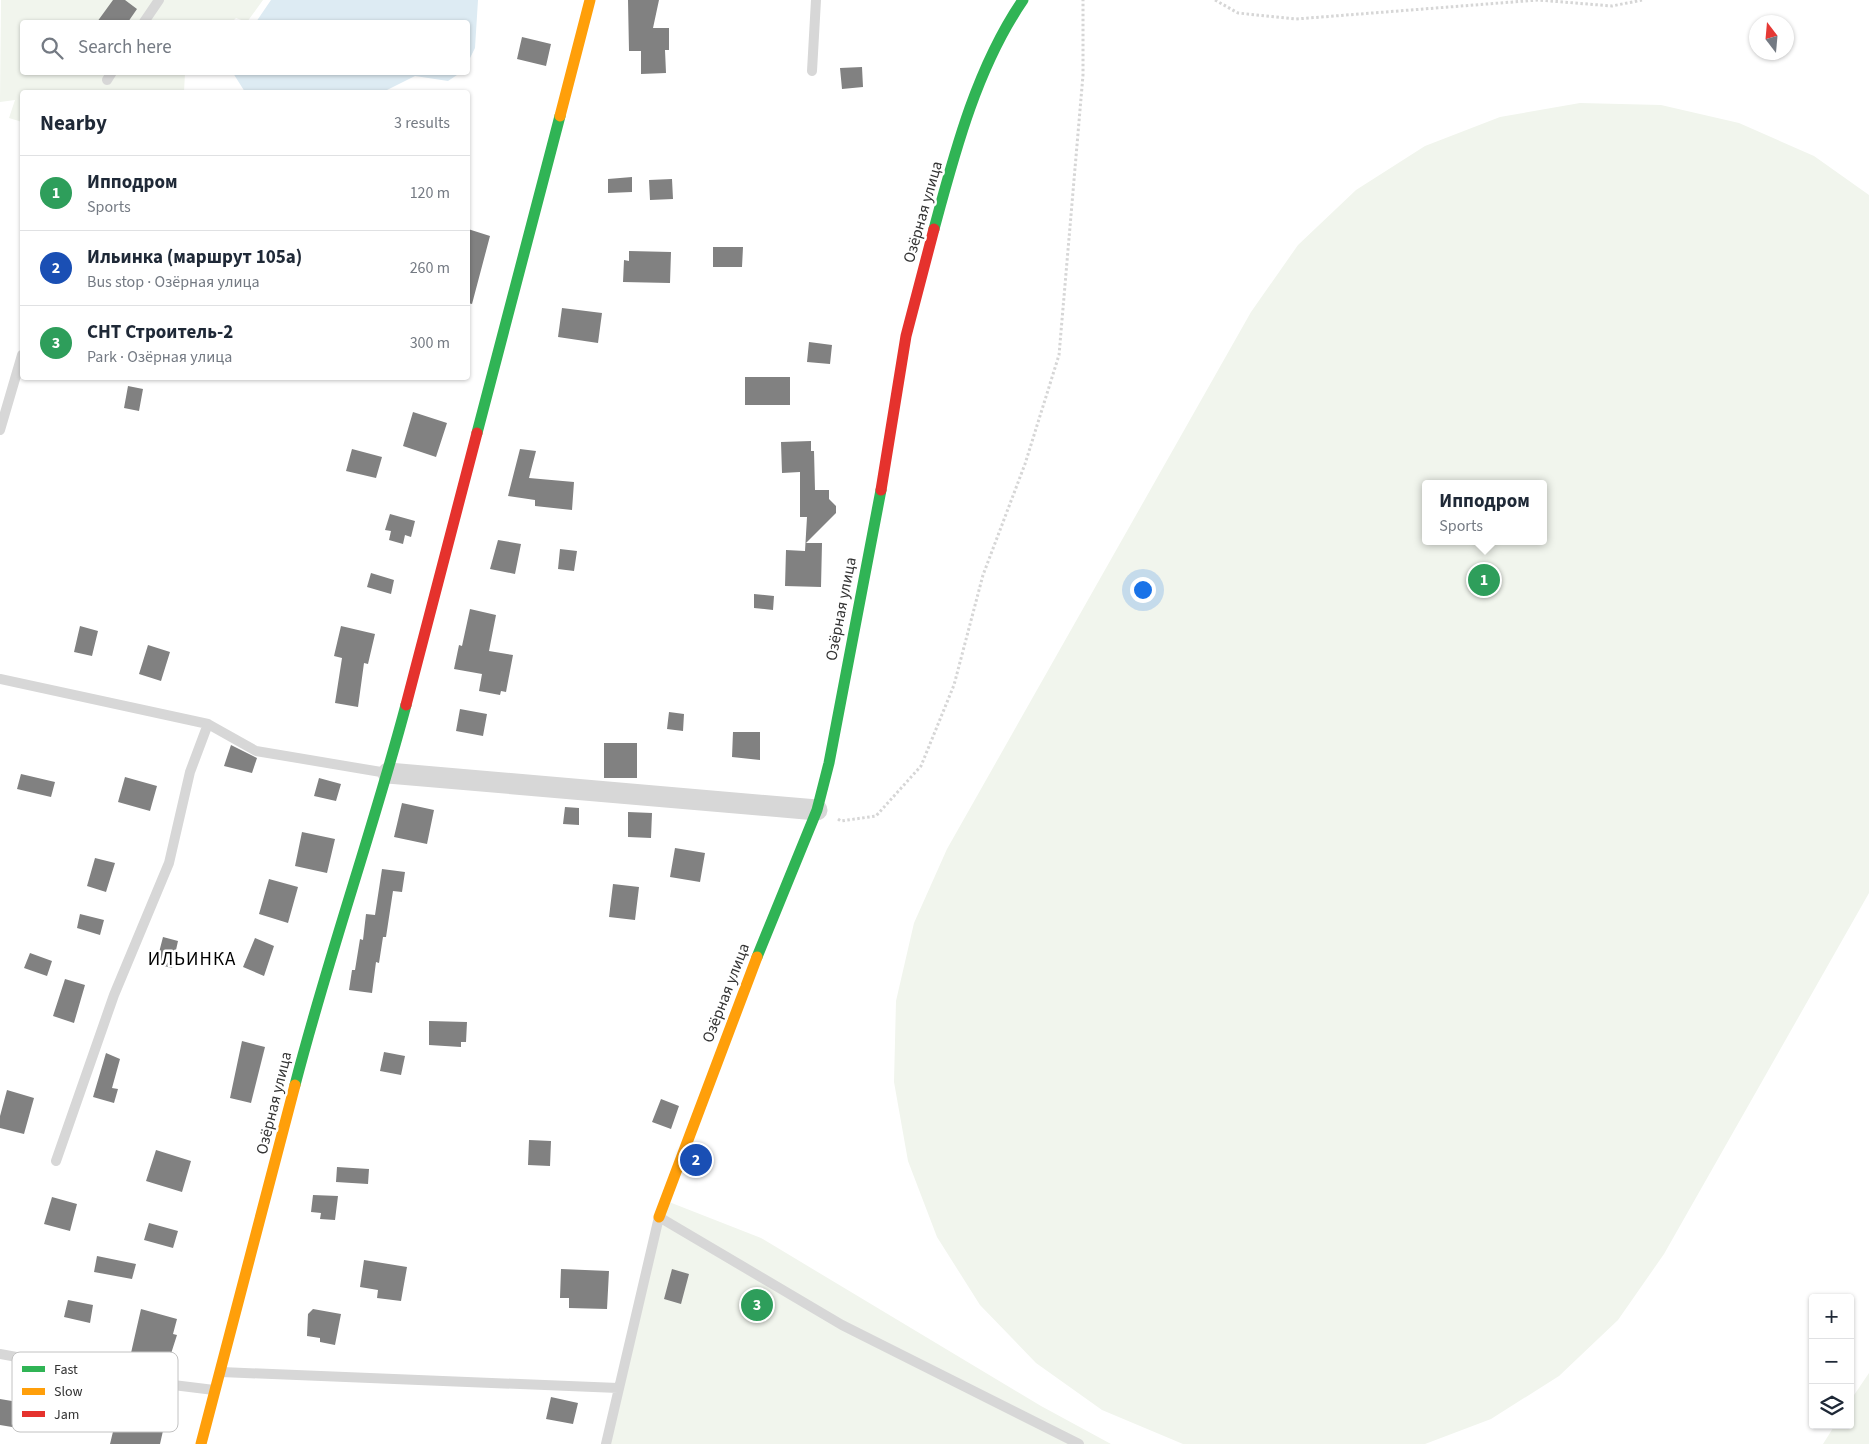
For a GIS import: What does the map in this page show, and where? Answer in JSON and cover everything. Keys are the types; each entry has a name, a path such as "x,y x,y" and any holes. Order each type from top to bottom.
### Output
{"street":[{"name":"Озёрная улица","path":"201,1444 314,1014 388,773 590,0"},
{"name":"Озёрная улица","path":"659,1217 740,997 816,810 829,764 881,488 906,336 944,192 976,92 1008,22 1023,0"},
{"path":"388,773 816,810"}],"lane":[{"path":"145,20 159,0"},
{"path":"812,72 816,0"},
{"path":"0,430 20,362"},
{"path":"0,679 208,724 256,751 388,773"},
{"path":"56,1160 114,994 169,862 190,772 208,724"},
{"path":"606,1444 659,1217 842,1325 1079,1444"},
{"path":"220,1372 618,1388"},
{"path":"178,1386 215,1390"}],"path":[{"path":"816,810 841,820 876,816 921,766 954,685 982,575 1025,464 1058,355 1083,75 1083,0"},
{"path":"1215,0 1238,13 1296,18 1538,0 1612,6 1642,0"}],"shaded area":[{"path":"1,0 263,0 248,20 236,18 234,20 20,20 20,75 185,75 184,90 20,90 20,121 9,118 15,100 0,102"},
{"path":"271,0 478,0 475,48 470,58 470,20 257,20"},
{"path":"234,75 457,75 448,81 415,76 387,90 244,90"},
{"path":"1580,103 1661,105 1739,123 1814,156 1869,195 1869,893 1664,1254 1618,1320 1559,1376 1491,1419 1425,1444 1183,1444 1102,1410 1036,1363 980,1305 937,1237 908,1161 894,1082 896,1001 914,923 947,849 1251,312 1298,245 1356,190 1425,146 1500,117"},
{"path":"664,1200 761,1238 1041,1406 1111,1444 609,1444"},
{"path":"1869,1373 1869,1444 1823,1444 1832,1429 1854,1429 1854,1395"}],"building":[{"path":"113,0 125,0 137,9 129,20 98,20"},
{"path":"628,0 659,0 653,28 669,28 669,50 665,50 666,73 641,74 641,51 629,51"},
{"path":"522,37 551,44 546,66 517,59"},
{"path":"862,67 863,87 842,89 840,68"},
{"path":"632,177 632,192 608,193 608,179"},
{"path":"672,179 673,199 650,200 649,180"},
{"path":"470,230 490,236 472,304 470,304"},
{"path":"713,247 743,247 742,267 713,267"},
{"path":"629,251 671,252 670,283 623,282 624,260 629,261"},
{"path":"562,308 602,313 598,343 558,337"},
{"path":"809,342 832,345 830,364 807,362"},
{"path":"745,377 790,377 790,405 745,405"},
{"path":"128,386 143,389 139,411 124,408"},
{"path":"413,412 447,423 436,457 403,446"},
{"path":"811,441 811,451 814,451 815,490 829,490 829,499 836,506 836,513 806,543 822,543 821,587 785,586 786,550 805,551 807,517 800,517 800,472 782,473 781,442"},
{"path":"352,449 382,457 376,478 346,471"},
{"path":"520,449 536,451 529,478 574,482 572,510 535,506 535,500 508,496"},
{"path":"390,514 415,521 411,537 405,535 403,544 389,540 391,531 385,530"},
{"path":"498,540 521,544 515,574 490,569"},
{"path":"560,549 577,551 574,571 558,569"},
{"path":"371,573 394,580 391,594 367,587"},
{"path":"754,594 774,596 773,610 754,608"},
{"path":"470,609 496,615 489,651 513,655 506,692 501,691 500,695 479,691 482,674 454,669 459,645 462,646"},
{"path":"80,626 98,631 92,656 74,652"},
{"path":"341,626 375,634 368,664 364,663 358,707 335,703 342,658 334,656"},
{"path":"148,645 170,652 161,681 139,674"},
{"path":"460,709 487,714 483,736 456,731"},
{"path":"669,712 684,714 683,731 667,729"},
{"path":"733,732 760,732 760,760 732,757"},
{"path":"604,743 637,743 637,778 604,778"},
{"path":"231,745 257,758 252,773 224,766"},
{"path":"21,774 55,782 51,797 17,789"},
{"path":"125,777 157,786 150,811 118,802"},
{"path":"319,778 341,784 336,801 314,796"},
{"path":"402,803 434,810 427,844 394,837"},
{"path":"565,807 579,808 579,825 563,824"},
{"path":"628,812 652,813 651,838 628,837"},
{"path":"302,832 335,839 327,873 295,866"},
{"path":"675,848 705,853 700,882 670,877"},
{"path":"95,858 115,863 106,892 87,886"},
{"path":"382,869 405,872 402,892 393,891 386,937 383,937 379,963 376,962 372,993 349,990 352,970 355,970 360,939 363,940 366,914 375,915"},
{"path":"269,879 298,887 288,923 259,914"},
{"path":"613,884 639,887 635,920 609,917"},
{"path":"80,914 104,920 100,935 77,928"},
{"path":"163,937 178,941 172,968 156,964"},
{"path":"255,938 274,946 264,976 243,967"},
{"path":"30,953 52,961 47,976 24,968"},
{"path":"65,979 85,985 74,1023 53,1016"},
{"path":"429,1021 467,1022 466,1042 461,1042 461,1047 429,1045"},
{"path":"242,1041 265,1047 251,1103 230,1098"},
{"path":"384,1052 405,1056 401,1075 380,1071"},
{"path":"106,1053 120,1059 112,1088 118,1089 114,1103 93,1097"},
{"path":"7,1090 34,1098 24,1134 0,1128 0,1116"},
{"path":"661,1099 679,1106 671,1129 652,1122"},
{"path":"529,1140 551,1141 550,1166 528,1165"},
{"path":"156,1150 191,1161 182,1192 146,1181"},
{"path":"337,1167 369,1169 368,1184 336,1182"},
{"path":"313,1195 338,1196 335,1220 320,1219 321,1213 311,1212"},
{"path":"52,1197 77,1204 70,1231 44,1224"},
{"path":"149,1223 178,1231 173,1248 144,1240"},
{"path":"97,1256 136,1264 132,1279 94,1272"},
{"path":"364,1260 407,1267 401,1301 377,1298 378,1290 360,1287"},
{"path":"561,1269 609,1271 607,1309 569,1308 569,1298 560,1298"},
{"path":"672,1269 689,1274 681,1304 664,1299"},
{"path":"68,1300 93,1305 90,1323 64,1317"},
{"path":"141,1309 177,1319 173,1334 177,1335 172,1352 131,1352"},
{"path":"313,1309 341,1314 335,1345 320,1342 320,1338 307,1336 308,1314"},
{"path":"551,1397 578,1403 573,1424 546,1419"},
{"path":"0,1399 12,1401 12,1427 0,1425"},
{"path":"113,1432 163,1432 160,1444 110,1444"}],"traffic: fast":[{"path":"934,229 959,140 980,81 1007,26 1023,0"},
{"path":"477,433 560,116"},
{"path":"757,957 817,810 829,763 881,490"},
{"path":"295,1085 321,990 406,705"}],"traffic: slow":[{"path":"560,116 590,0"},
{"path":"659,1217 757,957"},
{"path":"201,1444 295,1085"}],"traffic: jam":[{"path":"881,490 906,336 934,229"},
{"path":"406,705 477,433"}],"place":[{"name":"Ипподром","path":"1484,580"},
{"name":"Ильинка (маршрут 105а)","path":"696,1160"},
{"name":"СНТ Строитель-2","path":"757,1305"}],"district":[{"name":"ИЛЬИНКА","path":"192,959"}]}
